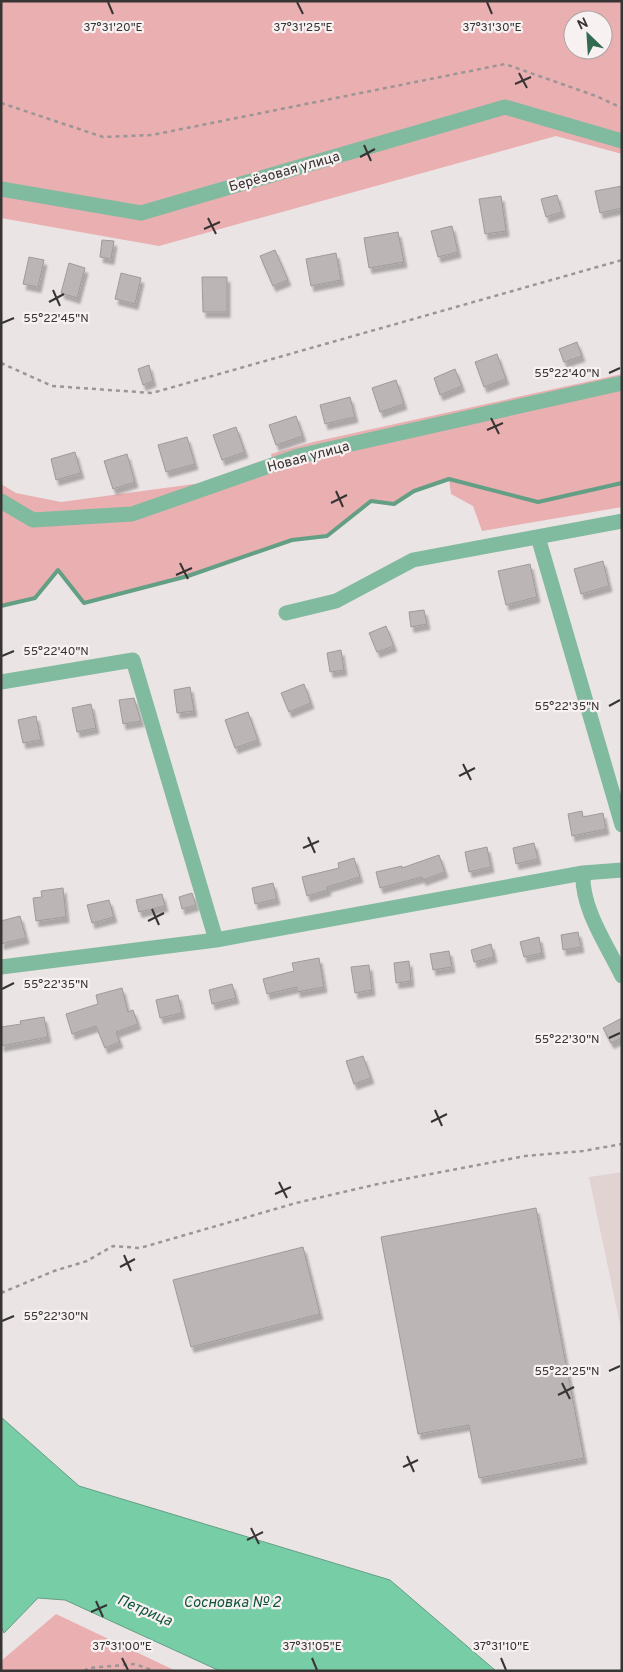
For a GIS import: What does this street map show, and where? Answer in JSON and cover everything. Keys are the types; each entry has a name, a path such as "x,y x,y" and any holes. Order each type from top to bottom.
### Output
{"street":[{"name":"Берёзовая улица","path":"1,189 141,213 504,107 622,141"},
{"name":"Новая улица","path":"1,501 33,520 132,514 298,456 622,383"},
{"path":"286,613 336,601 413,560 622,521"},
{"path":"538,537 622,825"},
{"path":"1,682 133,660 216,940"},
{"path":"1,967 216,940 583,874 622,870"},
{"path":"583,874 582,886 587,906 622,976"}],"path":[{"path":"1,104 103,137 152,134 505,64 596,96 622,108"},
{"path":"1,363 52,386 152,393 622,260"},
{"path":"1,1293 54,1271 87,1261 113,1246 140,1248 296,1203 378,1184 525,1156 583,1151 622,1144"},
{"path":"84,1671 89,1668 135,1664 154,1671"}],"shaded area":[{"path":"1,1 622,1 622,154 556,136 159,246 1,218"},
{"path":"622,374 622,507 482,531 473,506 451,494 449,479 414,491 394,504 371,501 327,536 292,540 188,576 84,603 58,570 35,598 1,606 1,484 16,493 61,502 209,482 273,465 271,454 313,442"},
{"path":"622,1172 622,1334 589,1177"},
{"path":"56,1614 176,1671 1,1671 1,1661"}],"water":[{"name":"Сосновка № 2","path":"1,1417 79,1486 390,1580 496,1671 220,1671 65,1600 38,1598 4,1633 1,1626"}],"building":[{"path":"622,186 622,208 600,213 595,191"},
{"path":"557,195 562,212 546,217 541,199"},
{"path":"501,196 506,231 485,234 479,199"},
{"path":"452,226 458,252 438,257 431,231"},
{"path":"398,232 404,262 369,268 364,238"},
{"path":"102,240 114,241 111,259 100,257"},
{"path":"275,250 288,280 273,286 260,256"},
{"path":"336,253 341,280 311,286 306,259"},
{"path":"29,257 44,260 38,287 23,284"},
{"path":"69,263 85,268 77,298 61,293"},
{"path":"121,273 141,278 135,304 115,299"},
{"path":"202,277 227,277 227,312 203,312"},
{"path":"577,342 582,356 564,362 559,349"},
{"path":"497,354 506,379 484,387 475,362"},
{"path":"149,365 153,381 143,385 138,369"},
{"path":"455,369 462,386 440,395 434,378"},
{"path":"396,380 404,404 380,412 372,388"},
{"path":"350,397 355,417 325,424 320,405"},
{"path":"296,416 303,436 276,445 269,425"},
{"path":"236,427 245,452 222,460 213,435"},
{"path":"187,437 195,464 166,472 158,445"},
{"path":"75,452 81,473 56,480 51,459"},
{"path":"127,454 135,482 113,489 104,461"},
{"path":"603,561 609,586 581,594 574,569"},
{"path":"530,564 537,597 506,605 498,571"},
{"path":"424,610 427,624 411,627 409,612"},
{"path":"386,626 394,646 377,652 369,633"},
{"path":"341,650 344,670 330,672 327,653"},
{"path":"304,684 311,703 289,712 281,693"},
{"path":"190,687 194,711 177,713 174,690"},
{"path":"134,698 141,721 123,724 119,700"},
{"path":"91,704 96,728 77,732 72,708"},
{"path":"248,712 258,740 235,748 225,720"},
{"path":"36,716 41,740 23,743 18,720"},
{"path":"582,811 583,817 603,813 606,829 572,836 568,814"},
{"path":"534,843 538,859 516,864 513,848"},
{"path":"487,847 491,867 469,872 465,852"},
{"path":"439,855 445,872 423,880 422,877 380,888 376,872 402,866 402,868"},
{"path":"354,858 360,877 327,887 328,890 307,896 302,877 339,868 338,863"},
{"path":"273,883 277,899 255,904 252,888"},
{"path":"63,888 66,917 36,921 33,898 42,897 41,891"},
{"path":"192,893 196,905 182,909 179,897"},
{"path":"162,894 165,906 139,912 136,900"},
{"path":"109,900 114,917 92,923 87,905"},
{"path":"20,916 26,938 1,944 1,921"},
{"path":"578,932 581,947 563,950 561,935"},
{"path":"539,937 542,953 524,957 520,942"},
{"path":"491,944 494,957 474,962 471,950"},
{"path":"449,951 452,967 433,970 430,954"},
{"path":"319,958 324,987 297,992 297,987 267,994 263,979 294,971 292,963"},
{"path":"409,961 411,981 396,983 394,963"},
{"path":"369,965 372,990 355,993 351,967"},
{"path":"232,984 236,998 212,1004 209,990"},
{"path":"122,988 128,1012 133,1010 138,1024 116,1032 120,1042 105,1048 96,1026 72,1034 66,1014 98,1004 96,995"},
{"path":"178,995 182,1013 160,1018 156,1000"},
{"path":"44,1017 48,1037 1,1046 1,1027 21,1024 20,1021"},
{"path":"622,1018 622,1038 611,1043 603,1028"},
{"path":"363,1056 371,1078 354,1084 346,1061"},
{"path":"536,1208 584,1458 479,1478 469,1425 418,1434 381,1237"},
{"path":"303,1247 320,1314 191,1347 173,1280"}],"waterway":[{"path":"1,606 35,598 58,570 84,603 188,576 292,540 327,536 371,501 394,504 414,491 449,479 538,502 622,483"}],"water label":[{"name":"Петрица","path":"145,1610"}]}
